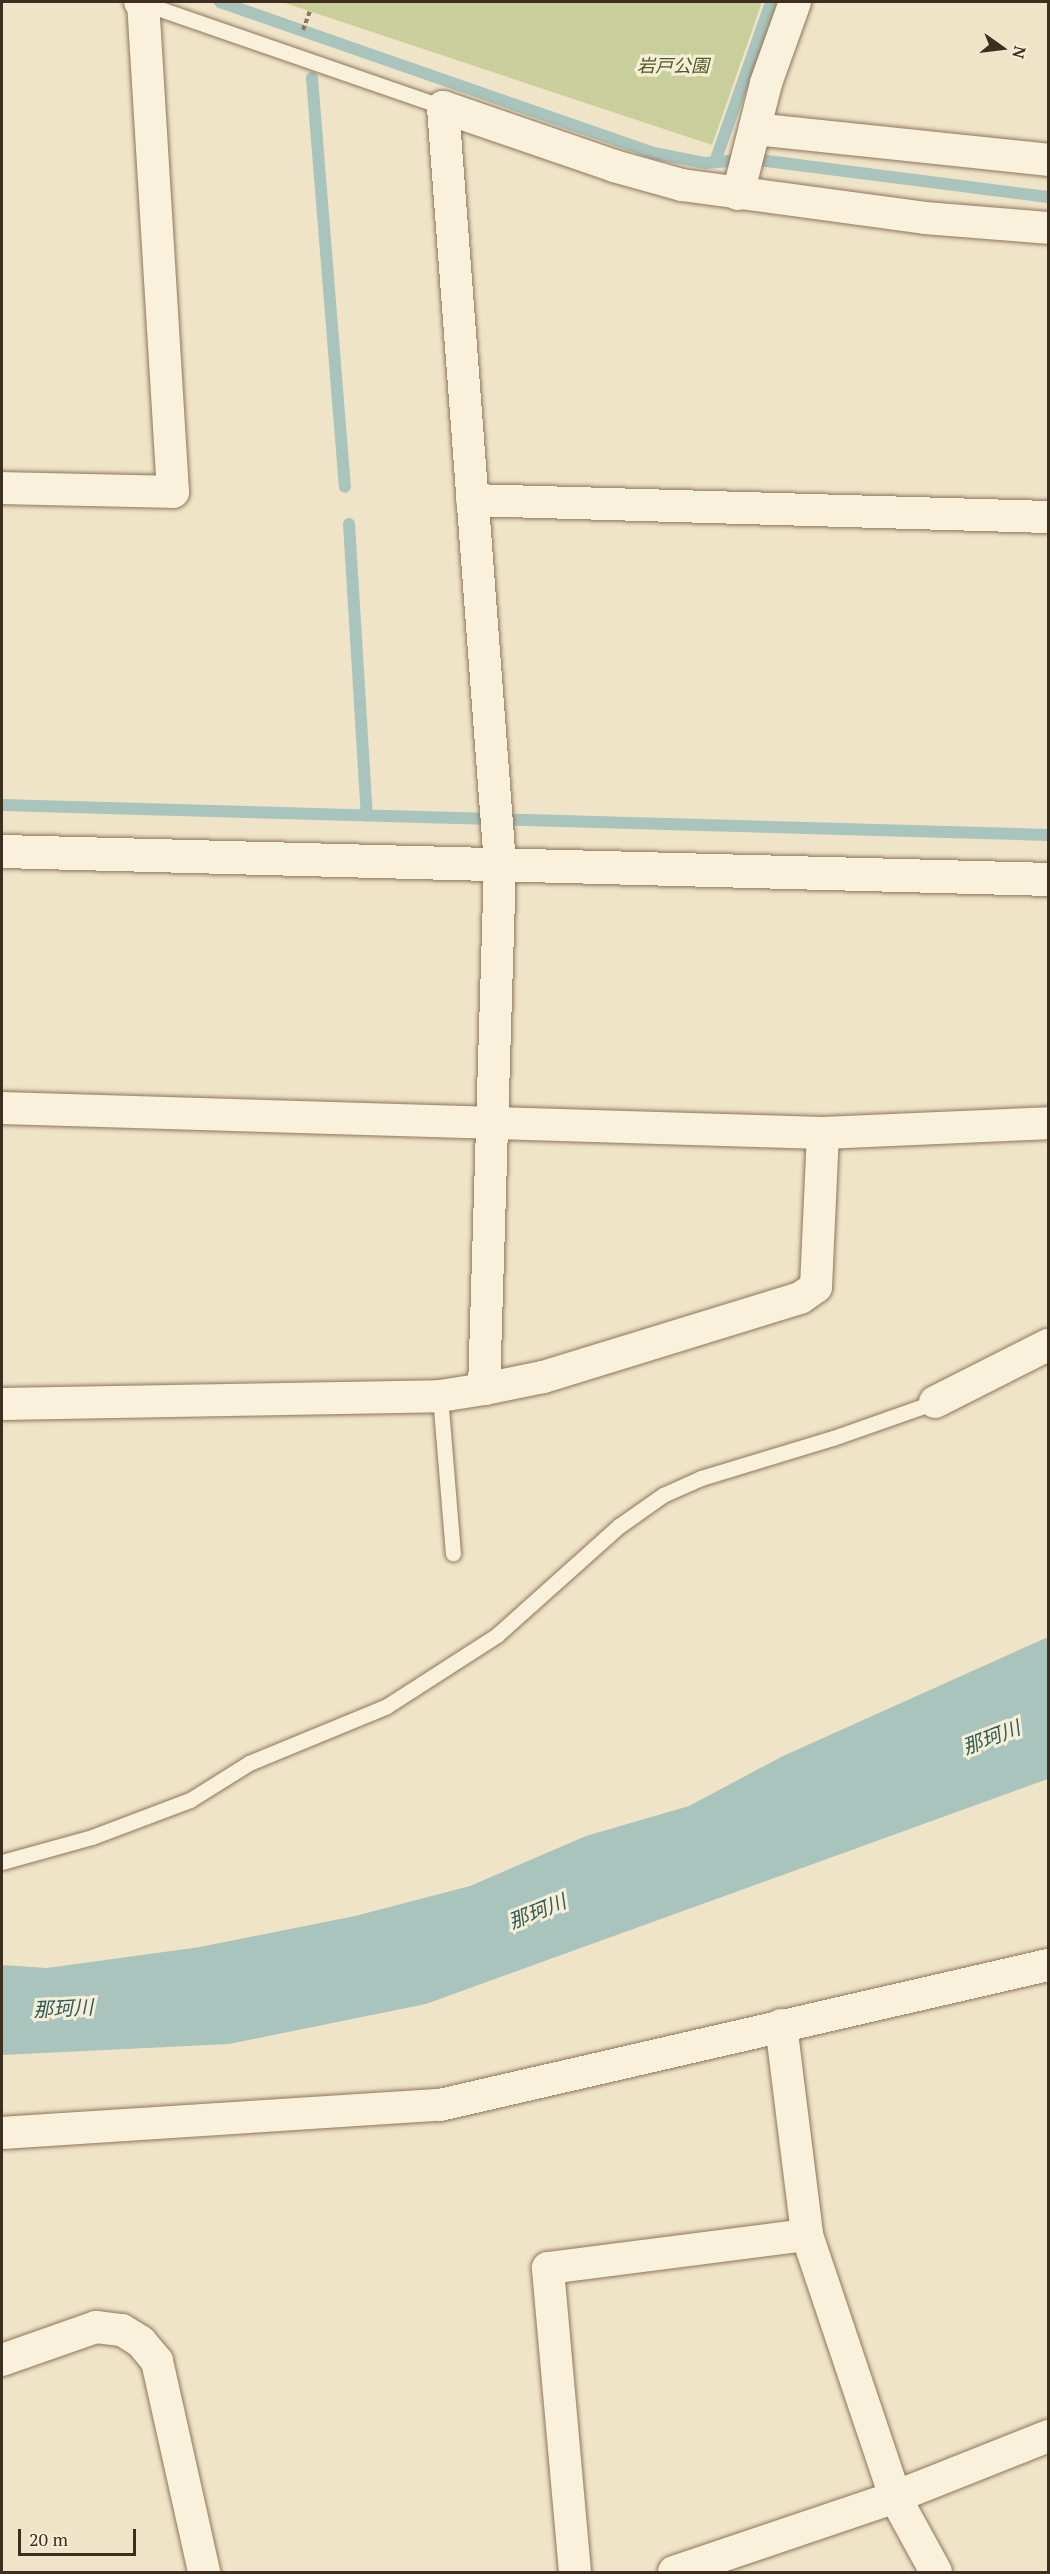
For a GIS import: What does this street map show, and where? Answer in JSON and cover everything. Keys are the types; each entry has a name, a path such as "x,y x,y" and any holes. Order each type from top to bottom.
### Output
{"street":[{"path":"2,488 173,492 142,2"},
{"path":"738,194 755,129 795,2"},
{"path":"484,1389 494,1122 500,864 443,107 614,166 682,185 925,218 1048,228"},
{"path":"755,129 1048,160"},
{"path":"472,500 1048,517"},
{"path":"2,851 1048,879"},
{"path":"2,1108 823,1133 1048,1123"},
{"path":"2,1404 440,1396 543,1377 800,1298 816,1287 823,1133"},
{"path":"935,1402 1048,1345"},
{"path":"2,2133 440,2105 1048,1965"},
{"path":"780,2025 807,2235 895,2497 936,2572"},
{"path":"574,2572 548,2268 807,2235"},
{"path":"2,2360 96,2326 123,2330 141,2342 157,2361 204,2572"},
{"path":"674,2572 895,2497 1048,2436"}],"lane":[{"path":"142,2 443,107"},
{"path":"440,1396 453,1553"},
{"path":"2,1863 92,1837 190,1800 249,1763 387,1706 497,1635 619,1526 663,1495 701,1478 740,1468 935,1402"}],"green space":[{"name":"岩戸公園","path":"282,2 762,2 712,145"}],"water":[{"name":"那珂川","path":"1048,1637 1048,1779 426,2004 229,2044 2,2055 2,1965 47,1968 200,1947 355,1916 470,1886 586,1836 689,1806 783,1756"}],"waterway":[{"path":"220,2 653,153 706,163 751,159 1048,197"},
{"path":"715,162 771,2"},
{"path":"312,78 345,487"},
{"path":"349,524 367,815"},
{"path":"2,805 1048,835"}]}
